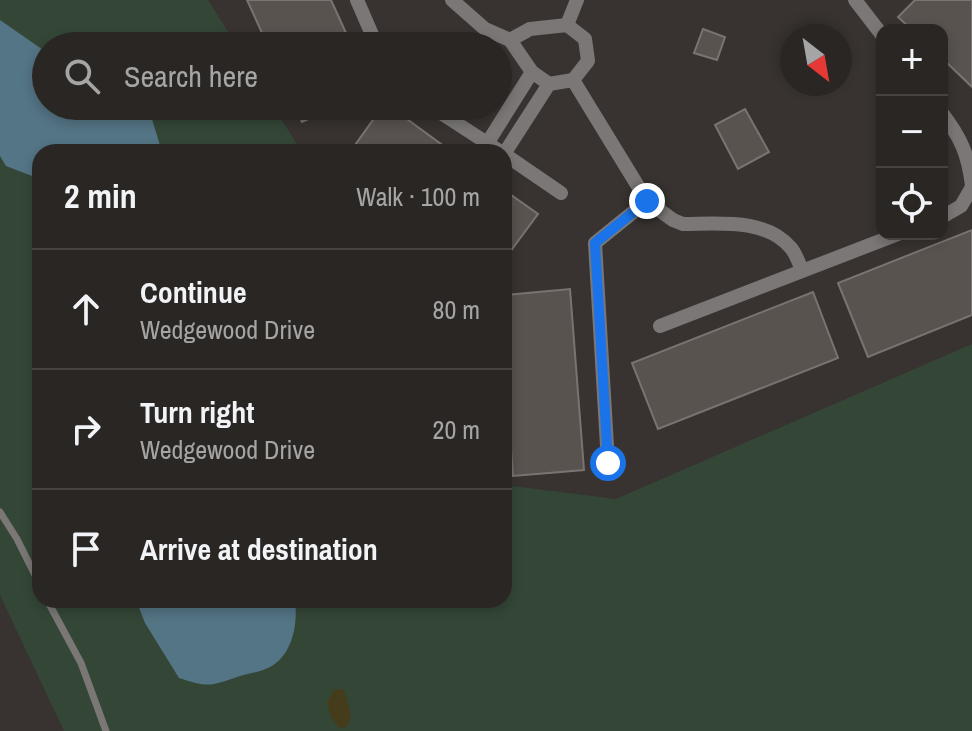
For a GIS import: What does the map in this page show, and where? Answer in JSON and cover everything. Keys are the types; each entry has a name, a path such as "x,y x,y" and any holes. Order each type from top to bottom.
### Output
{"street":[{"path":"357,0 371,32"},
{"path":"452,0 492,32"},
{"path":"567,25 577,0"},
{"path":"855,0 876,27"},
{"path":"512,39 530,29 567,25 585,39 588,61 573,80 549,84 532,72 512,43"},
{"path":"512,104 532,72"},
{"path":"573,80 647,201 683,224 740,225 774,233 792,249 802,270"},
{"path":"509,144 549,84"},
{"path":"453,120 491,144"},
{"path":"488,142 502,120"},
{"path":"948,121 961,138 969,162 972,186 961,206 948,214"},
{"path":"512,159 561,193"},
{"path":"608,463 595,243 647,201"},
{"path":"660,326 882,240"}],"lane":[{"path":"0,512 32,569"},
{"path":"51,608 81,663 106,731"}],"green space":[{"path":"0,0 208,0 228,32 32,32 32,120 282,120 297,144 32,144 32,608 512,608 512,486 616,499 972,344 972,731 64,731 0,595"}],"sand":[{"path":"334,690 344,690 351,715 348,726 340,729 331,717 327,702"}],"water":[{"path":"0,20 32,42 32,120 152,120 160,144 32,144 32,176 6,166 0,156"},
{"path":"139,608 295,608 292,638 278,662 263,670 216,684 179,678"}],"building":[{"path":"247,0 331,0 346,32 262,32"},
{"path":"915,0 972,0 972,87 948,64 948,24 906,24 898,17"},
{"path":"703,29 725,37 717,60 694,53"},
{"path":"745,109 769,152 738,169 715,125"},
{"path":"373,120 408,120 441,144 356,144"},
{"path":"512,196 538,214 512,249"},
{"path":"972,230 972,315 868,357 838,283"},
{"path":"570,289 584,470 513,476 512,294"},
{"path":"813,292 838,358 658,429 632,363"}],"route":[{"path":"608,463 595,243 647,201"}]}
